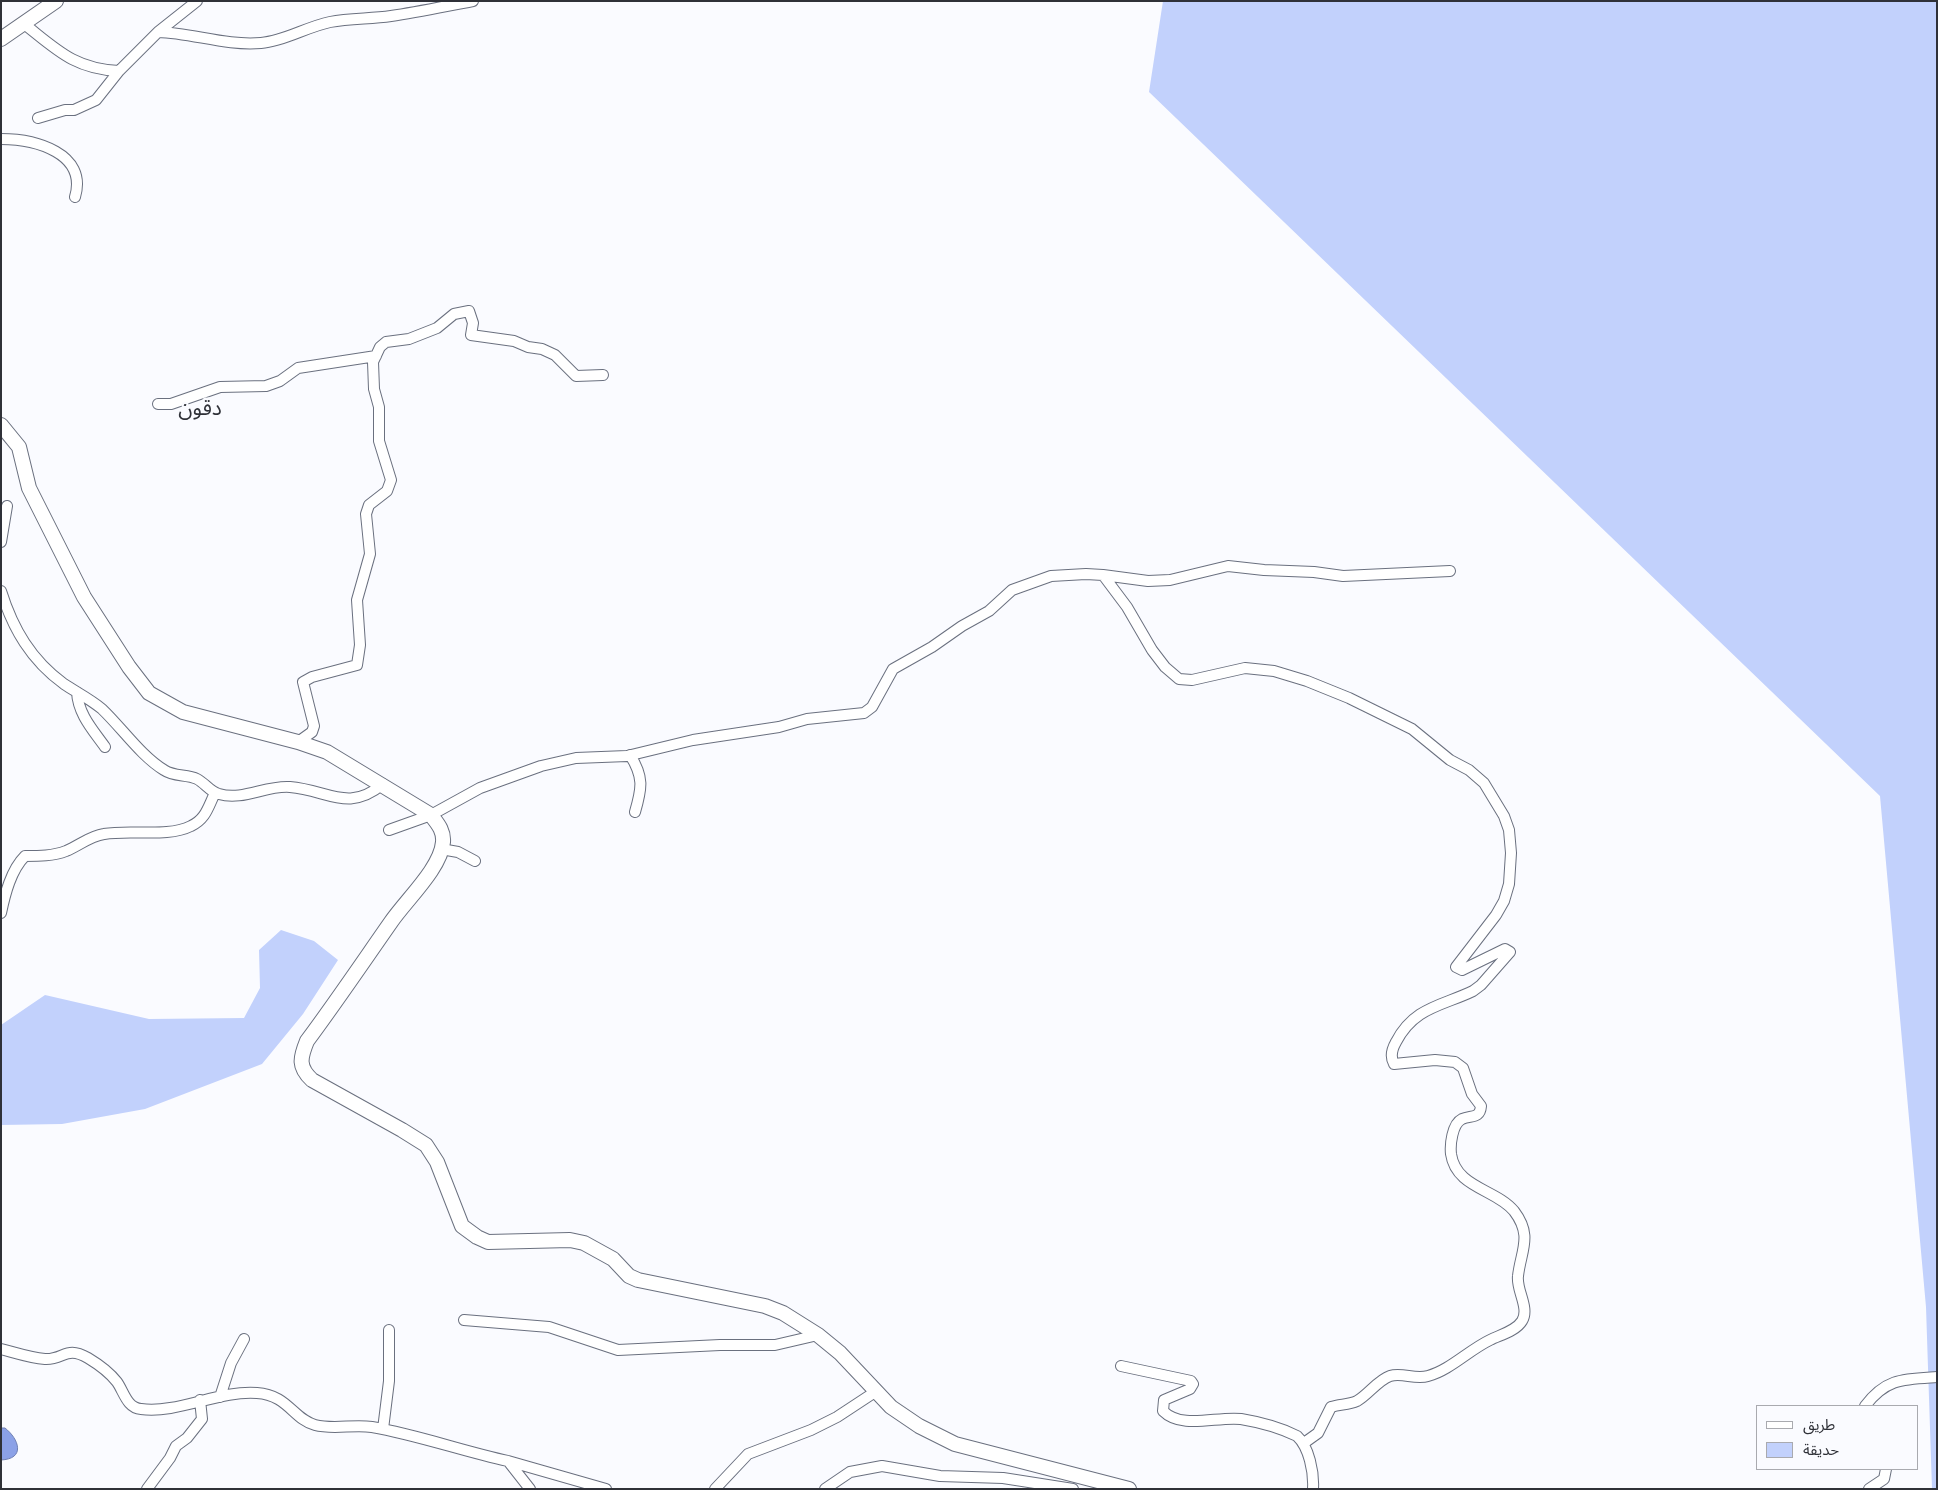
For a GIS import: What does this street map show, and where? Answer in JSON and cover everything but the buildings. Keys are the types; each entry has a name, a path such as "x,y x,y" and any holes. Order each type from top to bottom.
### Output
{"main road":[{"path":"1,39 56,1"},
{"path":"1,425 20,447 29,488 84,597 129,667 149,693 183,712 298,742 327,752 383,784 431,815 442,830 441,849 432,869 391,921 366,960 307,1041 301,1056 304,1072 312,1080 426,1145 437,1162 462,1226 488,1242 570,1240 584,1243 614,1259 629,1276 638,1280 765,1306 799,1322 818,1335 840,1353 875,1392 904,1417 955,1444 1129,1489"}],"street":[{"path":"38,118 55,112 74,110 96,100 119,71 158,32 197,1"},
{"path":"158,32 172,32 239,44 262,43 279,40 328,22 370,16 388,17 473,1"},
{"path":"24,23 66,57 82,65 119,71"},
{"path":"1,139 19,139 40,144 58,152 74,170 78,185 75,197"},
{"path":"298,742 312,732 314,726 303,682 312,677 357,664 360,645 357,600 370,554 366,514 369,504 386,490 390,480 378,441 379,407 373,376 373,362 380,348 386,342 409,340 437,328 454,314 469,311 473,323 471,335 514,341 528,347 542,349 555,355 576,376 603,375"},
{"path":"158,404 171,404 220,387 266,386 298,368 376,356"},
{"path":"1,542 7,506"},
{"path":"389,830 431,815 480,788 542,766 576,758 630,755 693,740 779,727 807,719 864,713 872,707 893,669 989,611 1012,590 1051,576 1086,574 1148,581 1170,580 1228,566 1343,576 1450,571"},
{"path":"1103,576 1127,607 1152,650 1173,675 1179,679 1192,680 1245,668 1260,668 1307,681 1349,698 1412,729 1450,760 1477,776 1488,788 1509,830 1511,864 1509,884 1504,901 1475,945 1456,967 1462,970 1505,949 1510,952 1474,991 1419,1014 1402,1032 1394,1046 1392,1057 1394,1064 1445,1060 1455,1062 1463,1068 1472,1094 1481,1106 1481,1111 1476,1116 1462,1119 1458,1123 1452,1144 1453,1159 1466,1179 1507,1205 1520,1222 1525,1242 1518,1275 1523,1303 1523,1320 1511,1330 1476,1348 1438,1372 1421,1378 1390,1376 1355,1402 1331,1406 1318,1433 1304,1442"},
{"path":"1,591 6,610 28,649 43,666 101,709 127,737 164,770 178,776 196,778 215,793 231,796 290,787 343,800 371,794 383,784"},
{"path":"78,692 78,703 85,719 105,747"},
{"path":"630,755 639,770 642,789 635,812"},
{"path":"1,912 3,900 18,863 25,856 53,855 89,838 105,833 176,831 189,827 203,818 215,793"},
{"path":"441,849 458,852 475,861"},
{"path":"464,1320 549,1327 618,1350 720,1345 775,1346 818,1335"},
{"path":"383,1429 389,1381 389,1330"},
{"path":"220,1397 231,1363 244,1339"},
{"path":"1,1349 49,1360 68,1352 78,1353 117,1382 130,1405 139,1410 168,1407 239,1393 259,1393 288,1404 306,1421 316,1425 335,1427 370,1426 417,1437 462,1451 508,1461 606,1489"},
{"path":"1121,1366 1191,1381 1192,1387 1190,1389 1164,1400 1163,1411 1167,1415 1191,1421 1241,1419 1294,1434 1304,1442 1311,1470 1313,1489"},
{"path":"1865,1405 1882,1387 1894,1382 1937,1377"},
{"path":"715,1489 748,1454 811,1430 837,1417 875,1392"},
{"path":"147,1489 170,1458 176,1446 187,1438 202,1419 200,1400"},
{"path":"508,1461 530,1489"},
{"path":"826,1489 850,1472 882,1466 940,1476 1003,1478 1044,1487 1073,1489"},
{"path":"1869,1489 1884,1479 1886,1470"}],"green space":[{"path":"1163,1 1937,1 1937,1489 1932,1489 1926,1307 1880,796 1149,92"},
{"path":"281,930 314,941 338,960 303,1014 262,1064 145,1109 62,1124 1,1125 1,1025 45,995 149,1019 244,1018 260,988 259,950"}],"water":[{"path":"1,1428 5,1428 10,1432 18,1448 14,1456 9,1459 1,1460"}],"district":[{"name":"دقون","path":"200,408"}]}
